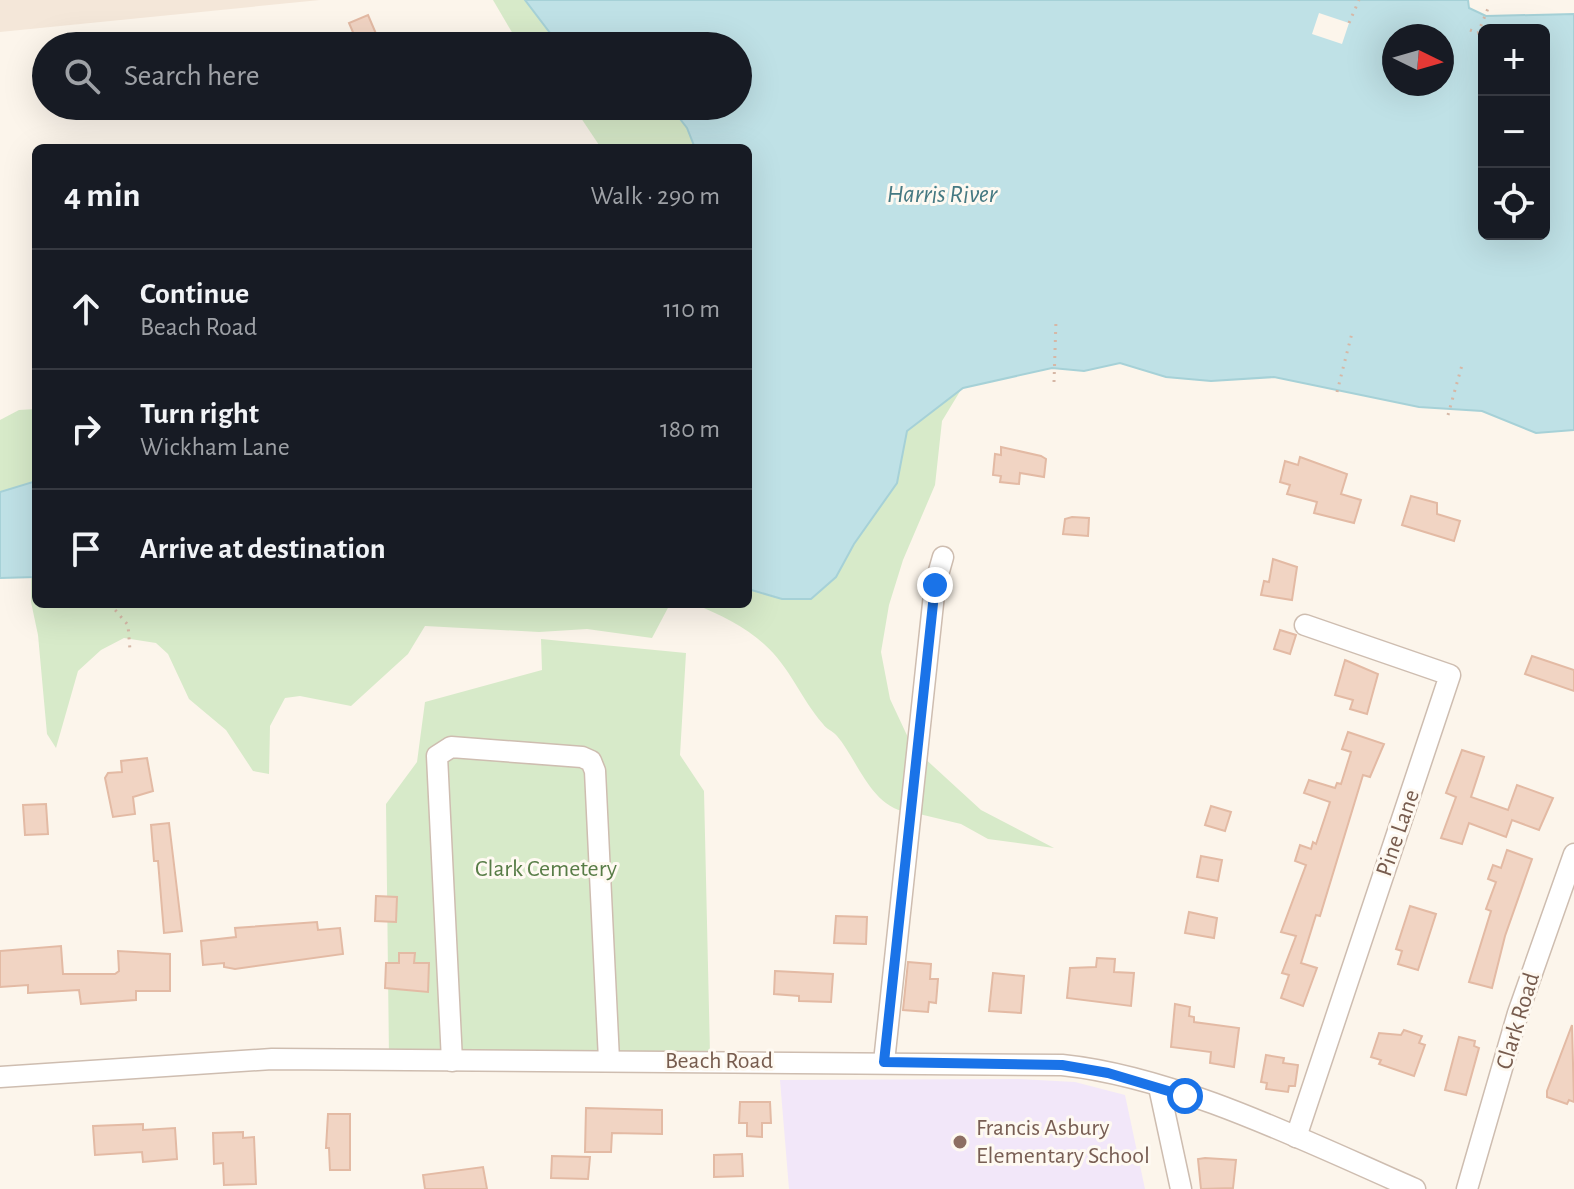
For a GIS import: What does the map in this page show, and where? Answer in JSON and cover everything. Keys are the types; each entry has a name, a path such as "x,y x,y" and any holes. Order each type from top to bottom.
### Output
{"street":[{"path":"884,1062 935,585 943,557"},
{"name":"Pine Lane","path":"1296,1137 1450,675 1305,625"},
{"path":"452,1061 437,756 451,747 582,757 591,761 595,771 609,1060"},
{"name":"Clark Road","path":"1467,1189 1518,1013 1574,854"},
{"name":"Beach Road","path":"0,1077 272,1059 1062,1065 1159,1087 1296,1137 1415,1189"},
{"path":"1159,1087 1181,1189"}],"path":[{"path":"1349,23 1359,0"},
{"path":"1470,30 1478,33 1489,6"},
{"path":"1054,382 1056,320"},
{"path":"1337,392 1352,333"},
{"path":"1448,415 1462,365"},
{"path":"113,608 128,625 130,650"}],"shaded area":[{"path":"0,0 320,0 0,32"},
{"name":"Francis Asbury Elementary School","path":"1019,1079 1075,1082 1125,1095 1145,1189 789,1189 780,1080"}],"green space":[{"path":"493,0 525,0 549,32 512,32"},
{"path":"582,120 681,120 693,144 598,144"},
{"path":"962,388 942,421 935,485 903,560 889,605 881,652 890,699 912,746 907,812 894,808 874,792 837,736 824,726 773,653 748,632 704,608 752,608 752,590 782,599 836,577 854,544 897,483 907,431"},
{"path":"32,409 32,482 0,492 0,420 19,410"},
{"path":"32,608 668,608 652,638 587,629 539,632 425,626 408,654 351,706 300,696 285,698 270,726 269,774 253,771 226,730 189,699 168,654 156,643 124,638 101,650 78,671 56,748 47,734 38,635"},
{"name":"Clark Cemetery","path":"541,639 686,653 680,755 704,791 710,1054 389,1057 386,804 417,762 425,702 542,670"},
{"path":"921,755 981,810 1054,848 988,839 961,824 915,813"}],"water":[{"name":"Harris River","path":"525,0 1468,0 1469,8 1486,16 1574,14 1574,430 1536,433 1482,411 1419,407 1274,377 1211,381 1166,377 1120,363 1084,371 1052,368 963,388 907,431 897,483 854,544 836,577 811,599 782,599 752,590 752,144 693,144 681,120 752,120 752,32 549,32"},
{"path":"32,482 32,577 0,578 0,492"}],"pier":[{"path":"1319,13 1349,23 1342,44 1312,34"}],"building":[{"path":"368,15 375,32 353,32 349,23"},
{"path":"1001,447 1046,459 1044,477 1020,473 1019,484 1000,482 1001,476 993,475 995,454 1001,455"},
{"path":"1300,457 1347,474 1341,494 1361,500 1354,523 1314,513 1317,502 1287,494 1290,485 1280,482 1285,461 1298,465"},
{"path":"1411,496 1437,503 1437,514 1460,521 1454,541 1402,525"},
{"path":"1089,518 1088,536 1063,534 1065,519"},
{"path":"1273,559 1297,567 1292,600 1261,595 1264,581 1269,582"},
{"path":"1280,630 1296,635 1290,654 1274,649"},
{"path":"1532,656 1574,670 1574,691 1525,674"},
{"path":"1345,660 1378,674 1367,714 1350,709 1353,700 1335,695"},
{"path":"1348,732 1384,744 1370,777 1363,775 1320,916 1316,915 1301,963 1317,968 1303,1006 1281,998 1289,975 1282,973 1296,936 1281,932 1306,865 1295,861 1300,845 1311,849 1313,842 1316,844 1330,802 1304,793 1309,780 1335,788 1337,783 1341,784 1351,752 1342,749"},
{"path":"1462,750 1484,757 1471,797 1508,810 1517,785 1553,798 1539,830 1512,820 1506,837 1469,823 1462,844 1441,838 1456,797 1446,793"},
{"path":"147,758 153,791 133,797 135,814 113,817 105,778 108,773 122,772 121,761"},
{"path":"46,804 48,834 25,835 23,805"},
{"path":"1211,806 1231,812 1225,831 1205,825"},
{"path":"169,823 182,931 164,933 158,861 154,861 151,825"},
{"path":"1507,850 1532,859 1505,936 1492,988 1469,982 1491,911 1486,909 1496,882 1488,879 1493,865 1501,868"},
{"path":"1201,856 1222,860 1218,881 1197,877"},
{"path":"376,896 397,897 396,922 375,921"},
{"path":"1410,906 1436,914 1418,970 1398,964 1402,951 1396,949"},
{"path":"1189,912 1217,918 1214,938 1185,933"},
{"path":"836,916 867,917 866,944 834,943"},
{"path":"317,922 318,930 340,928 343,954 235,969 224,967 224,963 203,965 201,941 236,937 235,928"},
{"path":"61,946 63,974 115,974 119,971 118,951 170,954 170,991 136,991 136,1000 81,1004 79,990 28,993 28,985 0,987 0,951"},
{"path":"399,953 415,953 414,963 429,963 428,992 385,988 386,963 399,963"},
{"path":"1097,958 1115,959 1114,972 1134,973 1131,1006 1067,998 1070,968 1096,967"},
{"path":"908,962 931,964 930,979 938,979 936,1003 929,1002 928,1012 903,1010"},
{"path":"775,971 833,974 831,1002 799,1001 799,996 774,994"},
{"path":"993,973 1024,976 1021,1013 989,1011"},
{"path":"1175,1004 1190,1007 1189,1016 1194,1017 1194,1022 1239,1028 1234,1067 1210,1063 1211,1052 1171,1047"},
{"path":"1572,1025 1574,1102 1569,1100 1567,1104 1547,1097 1547,1091"},
{"path":"1404,1030 1422,1036 1419,1043 1425,1045 1414,1076 1379,1064 1381,1060 1371,1057 1379,1033 1401,1035"},
{"path":"1459,1037 1475,1041 1474,1046 1479,1048 1466,1095 1445,1090"},
{"path":"1266,1055 1284,1058 1283,1063 1298,1065 1295,1086 1289,1086 1288,1092 1266,1089 1267,1083 1261,1082"},
{"path":"740,1102 770,1102 771,1123 762,1123 762,1137 747,1136 747,1123 739,1123"},
{"path":"586,1108 662,1110 662,1134 612,1133 611,1152 585,1152"},
{"path":"328,1114 350,1114 350,1170 330,1170 329,1148 326,1148"},
{"path":"143,1124 143,1130 175,1128 177,1159 143,1162 142,1152 95,1155 93,1126"},
{"path":"243,1132 243,1138 254,1137 256,1184 224,1185 223,1163 214,1164 213,1133"},
{"path":"742,1154 743,1176 714,1177 714,1155"},
{"path":"552,1156 590,1157 588,1179 551,1178"},
{"path":"1198,1159 1236,1160 1233,1188 1201,1189"},
{"path":"483,1167 487,1189 425,1189 423,1175"}],"place":[{"name":"Francis Asbury Elementary School","path":"960,1142"}],"route":[{"path":"935,585 884,1062 979,1061 1062,1065 1108,1073 1185,1096"}]}
